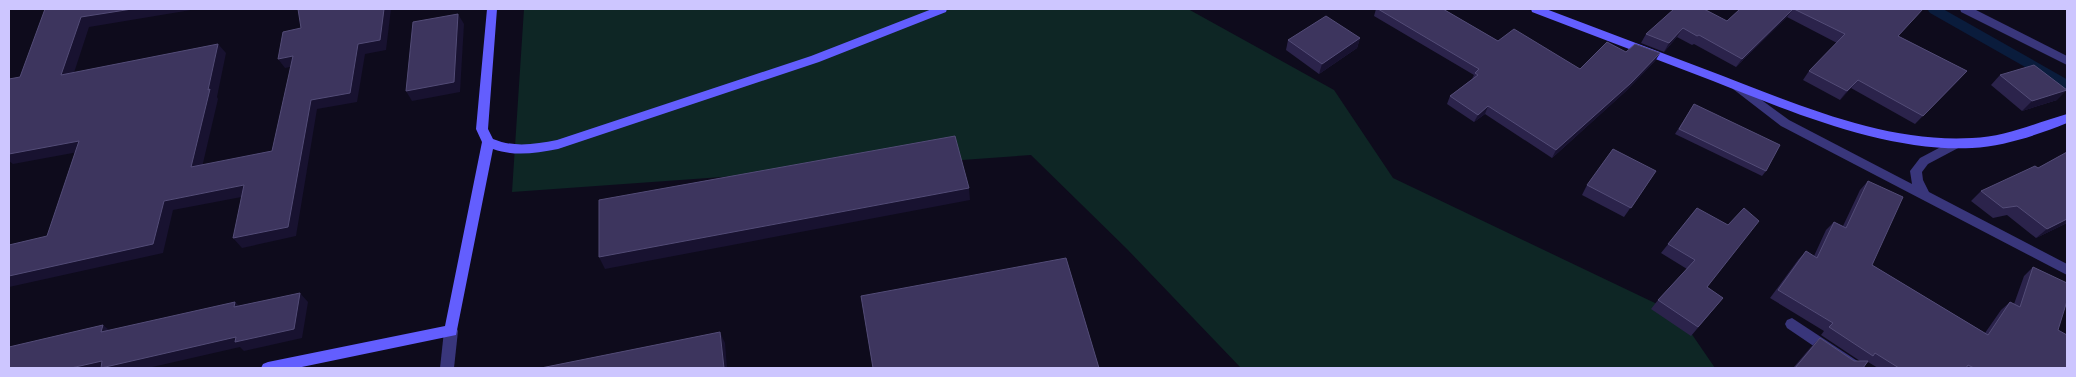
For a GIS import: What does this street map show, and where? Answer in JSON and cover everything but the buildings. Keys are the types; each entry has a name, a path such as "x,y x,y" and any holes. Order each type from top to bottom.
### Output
{"street":[{"path":"447,368 451,331 488,142 482,129 492,9"},
{"path":"488,142 502,149 523,151 558,144 815,59 942,9"},
{"path":"1536,9 1803,112 1861,129 1911,139 1958,143 2000,140 2045,127 2067,118"},
{"path":"1965,9 2067,61"},
{"path":"1737,86 1785,123 2067,270"},
{"path":"1924,196 1916,180 1916,171 1924,161 1958,143"},
{"path":"1792,324 1857,368"},
{"path":"268,368 451,331"}],"green space":[{"path":"524,9 1188,9 1334,90 1393,178 1678,314 1715,368 1241,368 1127,249 1031,155 512,192"}],"waterway":[{"path":"1933,9 2067,85"}]}
